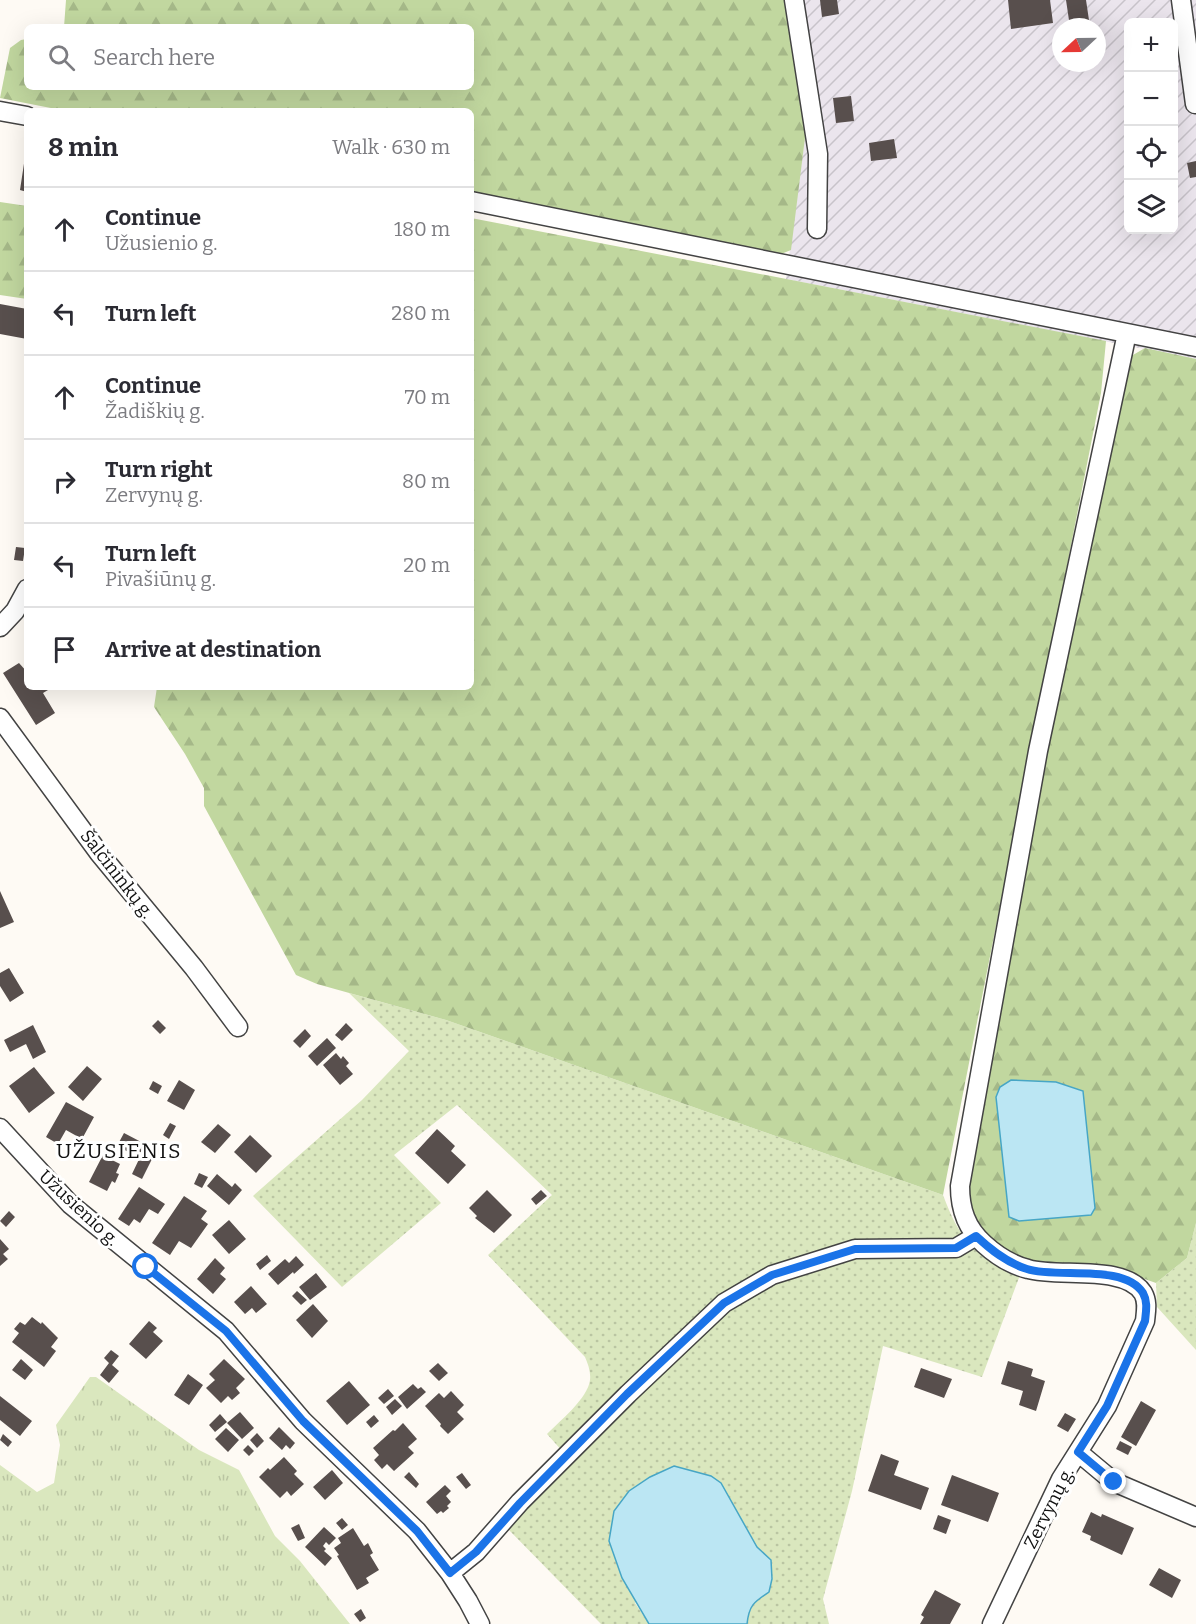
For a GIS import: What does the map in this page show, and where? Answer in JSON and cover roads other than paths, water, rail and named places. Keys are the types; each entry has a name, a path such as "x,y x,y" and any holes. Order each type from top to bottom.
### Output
{"street":[{"path":"794,0 818,154 817,229"},
{"path":"1181,0 1195,104"},
{"path":"0,111 24,115"},
{"path":"474,202 1196,347"},
{"path":"450,1573 476,1552 520,1503 619,1403 724,1303 772,1275 855,1249 956,1248 976,1236 964,1219 960,1203 960,1186 1038,751 1127,333"},
{"path":"0,627 15,611 24,594"},
{"name":"Šalčininkų g.","path":"0,718 99,853 194,968 238,1027"},
{"name":"Užusienio g.","path":"0,1128 70,1204 226,1331 303,1421 417,1531 450,1573 480,1624"},
{"name":"Zervynų g.","path":"976,1236 1004,1259 1028,1269 1066,1274 1110,1275 1124,1279 1136,1286 1143,1294 1147,1306 1145,1321 1134,1349 1107,1406 1061,1479 992,1624"},
{"path":"1078,1452 1114,1482 1196,1517"}],"water":[{"path":"1011,1080 1056,1082 1083,1091 1095,1208 1091,1215 1019,1221 1009,1217 996,1097 1000,1087"},
{"path":"674,1466 711,1476 721,1483 757,1547 771,1560 772,1579 769,1592 753,1605 747,1624 649,1624 622,1578 609,1541 614,1511 629,1491 650,1477"}],"district":[{"name":"UŽUSIENIS","path":"119,1151"}]}
